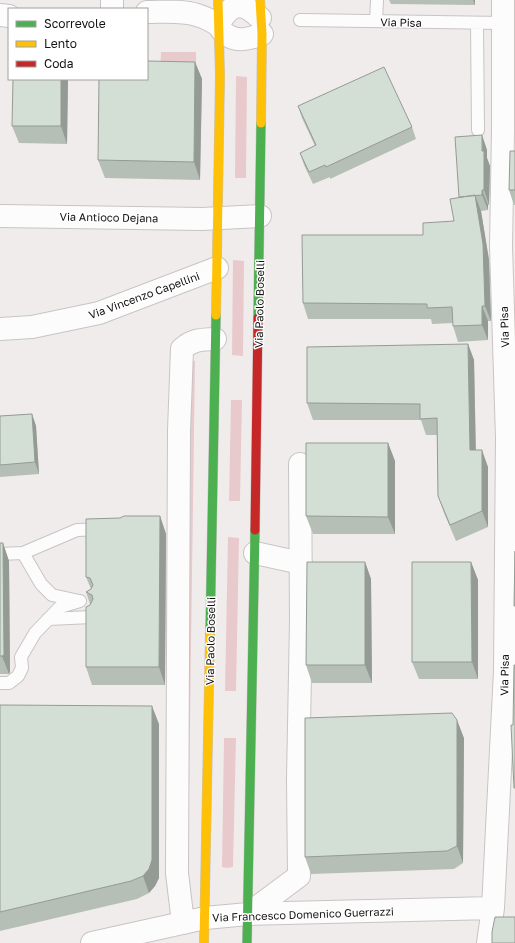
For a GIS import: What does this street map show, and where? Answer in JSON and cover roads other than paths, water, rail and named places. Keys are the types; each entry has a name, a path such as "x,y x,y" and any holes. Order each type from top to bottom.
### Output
{"main road":[{"name":"Via Paolo Boselli","path":"204,943 218,218 220,76 218,0"},
{"name":"Via Paolo Boselli","path":"247,943 255,553 260,216 261,18"}],"street":[{"name":"Via Pisa","path":"488,943 493,908 509,724 505,671 511,438 508,246 509,129 503,0"},
{"path":"148,12 189,13 198,15 218,24 225,33 234,38 243,40 252,38 261,18 254,8 246,3 236,3 229,8 218,24"},
{"name":"Via Antioco Dejana","path":"0,216 218,218 260,216"},
{"name":"Via Vincenzo Capellini","path":"0,329 32,328 99,313 217,268"},
{"path":"183,923 177,873 174,612 182,349 188,343 195,340 215,339"},
{"path":"248,914 299,876 298,779 301,563 300,464"},
{"path":"255,553 301,563"},
{"name":"Via Francesco Domenico Guerrazzi","path":"92,943 205,918 248,914 493,908"}],"lane":[{"path":"376,22 377,0"},
{"name":"Via Pisa","path":"300,20 503,23"},
{"path":"477,23 478,130"},
{"path":"0,554 23,553 77,530 112,528"},
{"path":"23,553 41,584 52,595 92,602"},
{"path":"0,683 9,683 18,676 22,668 21,657 35,633 48,619 60,607 80,601"},
{"path":"48,619 92,617"}]}
